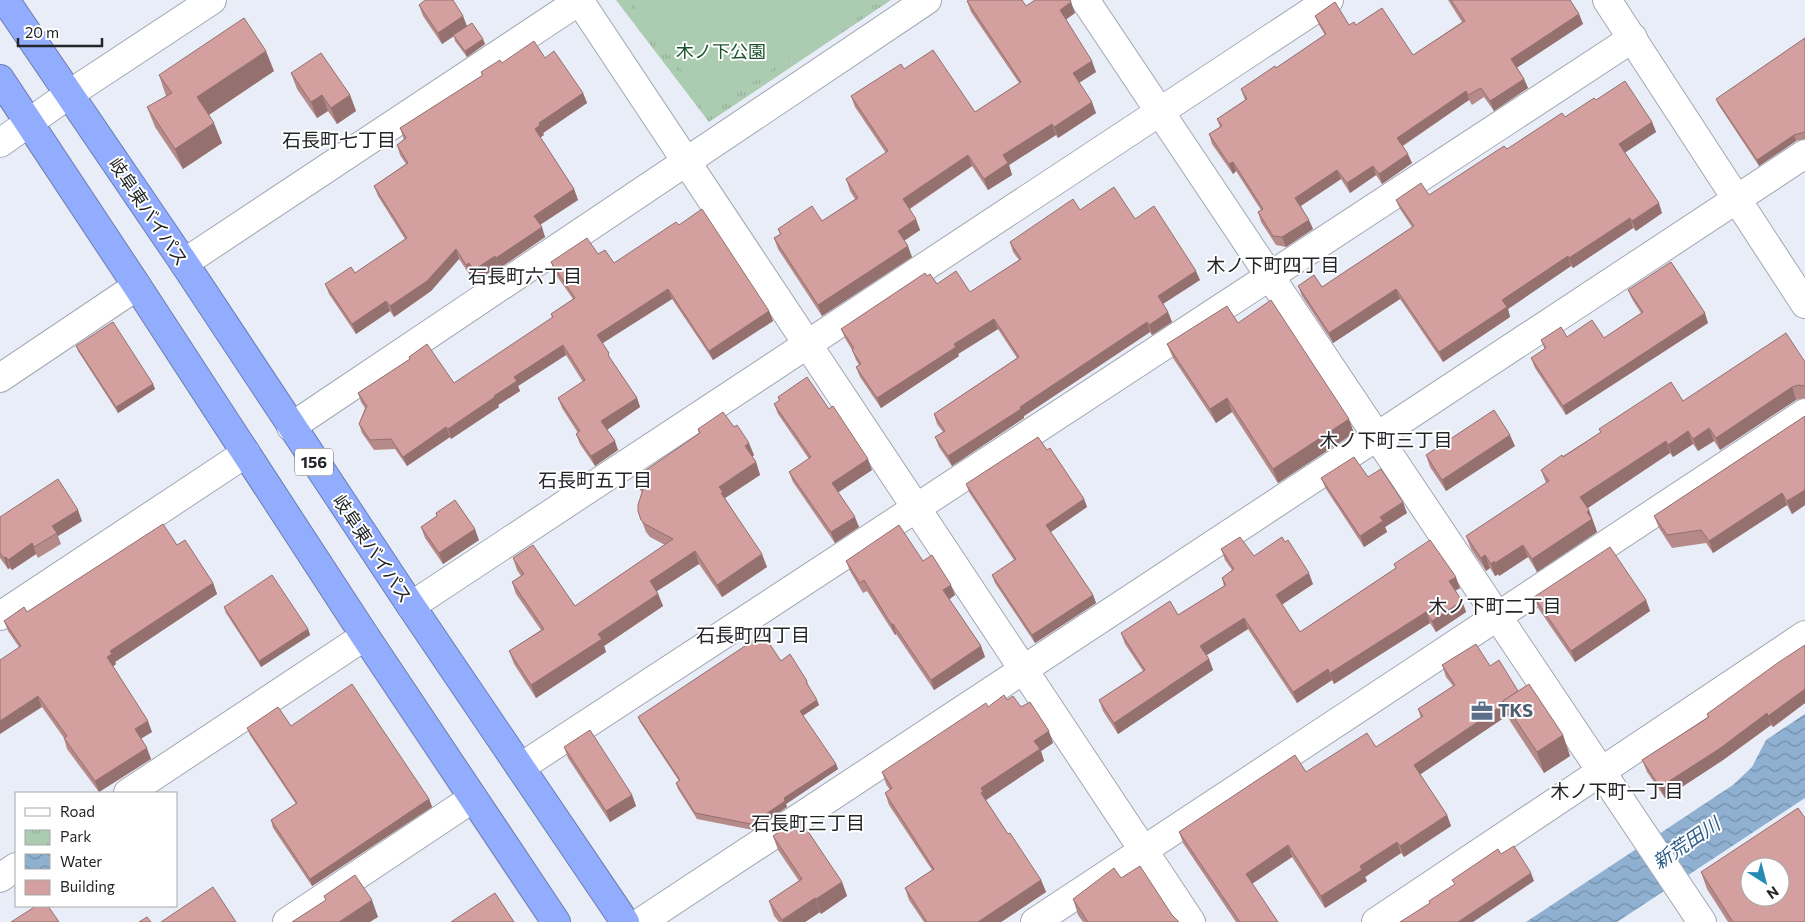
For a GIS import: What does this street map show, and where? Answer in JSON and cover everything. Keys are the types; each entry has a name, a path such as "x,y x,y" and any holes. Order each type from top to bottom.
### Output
{"highway":[{"name":"岐阜東バイパス","path":"5,0 184,263 291,427 625,922"},
{"path":"0,79 138,286 365,636 556,922"}],"street":[{"path":"0,142 212,0"},
{"path":"184,263 579,0 1191,922"},
{"path":"291,427 927,0"},
{"path":"1085,0 1702,922"},
{"path":"411,606 1330,0"},
{"path":"1607,0 1805,304"},
{"path":"521,767 1633,38"},
{"path":"641,922 1805,154"},
{"path":"0,378 138,286"},
{"path":"1035,922 1805,413"},
{"path":"0,616 246,453"},
{"path":"130,792 365,636"},
{"path":"1376,922 1805,636"},
{"path":"287,922 473,798"},
{"path":"0,878 15,868"}],"green space":[{"name":"木ノ下公園","path":"616,0 891,0 709,122"},
{"name":"木ノ下公園","path":"630,0 875,0 711,110"}],"water":[{"name":"新荒田川","path":"1805,714 1805,798 1617,922 1526,922 1733,785 1752,767 1766,740"}],"building":[{"path":"425,0 453,0 463,16 438,33 419,5"},
{"path":"1022,0 1026,6 1035,0 1070,0 1071,2 1060,10 1092,61 1073,73 1092,102 1054,127 1052,124 1003,155 1008,163 984,179 968,155 903,199 916,219 898,231 908,246 818,305 774,238 781,234 778,229 812,206 822,221 858,198 846,179 888,151 851,96 901,64 904,69 933,50 975,112 1021,82 967,1"},
{"path":"1451,0 1570,0 1579,14 1511,59 1524,79 1490,101 1481,88 1468,95 1466,91 1397,138 1408,154 1379,174 1373,166 1347,183 1337,170 1295,198 1309,220 1282,237 1273,236 1258,212 1263,209 1233,162 1229,164 1209,134 1222,126 1217,119 1247,99 1241,89 1326,34 1315,16 1335,2 1349,25 1354,22 1356,25 1382,8 1413,55 1465,21"},
{"path":"244,18 266,51 197,97 214,123 175,149 147,107 172,93 159,75"},
{"path":"472,23 483,39 465,51 453,35"},
{"path":"1805,38 1805,132 1794,135 1757,160 1716,99"},
{"path":"534,41 545,58 554,51 583,93 539,123 540,125 535,129 574,189 534,216 542,227 496,258 495,256 474,270 469,263 466,265 456,249 427,281 390,306 386,301 352,324 325,284 351,267 355,273 407,238 374,186 408,163 397,145 406,138 400,128 483,75 481,72 500,60 502,63"},
{"path":"321,53 350,95 331,108 322,95 311,102 291,73"},
{"path":"1625,81 1652,122 1619,144 1659,203 1632,221 1630,218 1569,258 1568,256 1502,300 1507,307 1439,352 1396,289 1329,333 1298,286 1314,275 1322,287 1414,226 1396,200 1421,183 1429,195 1504,146 1507,149 1562,113 1565,117"},
{"path":"1114,187 1135,219 1154,206 1196,271 1158,296 1168,312 1149,325 1147,322 1020,407 1021,409 948,456 935,437 945,431 934,414 1019,357 994,319 954,344 956,347 877,398 856,367 861,364 852,350 854,348 841,329 925,273 927,276 930,274 937,284 956,271 970,292 1021,259 1010,242 1073,199 1080,210"},
{"path":"702,209 769,311 709,351 668,289 597,335 637,398 601,421 615,441 591,456 576,434 580,431 558,398 585,380 563,345 514,377 517,381 495,397 448,429 446,427 403,457 391,439 370,440 359,424 367,406 358,393 410,359 409,357 427,344 454,383 553,317 551,314 575,298 551,262 587,238 598,254 605,250 614,263 676,222 679,225"},
{"path":"1671,262 1705,313 1563,406 1531,358 1546,348 1541,340 1561,327 1567,337 1592,320 1604,338 1643,312 1628,290"},
{"path":"1271,300 1349,419 1273,469 1227,398 1210,409 1167,344 1227,306 1238,323"},
{"path":"113,322 153,384 116,407 76,346"},
{"path":"1786,333 1805,362 1805,386 1792,387 1716,438 1709,428 1693,439 1688,431 1668,445 1666,441 1580,497 1589,510 1587,512 1592,519 1532,559 1523,545 1495,563 1494,561 1491,564 1485,555 1481,558 1466,536 1549,481 1541,470 1601,432 1599,429 1671,382 1683,401"},
{"path":"807,377 829,409 833,406 868,459 832,483 855,517 831,532 789,472 811,457 774,404 780,400 778,397"},
{"path":"1494,410 1510,435 1442,480 1426,455"},
{"path":"723,412 734,427 737,425 749,443 745,446 756,462 719,487 723,492 721,493 762,554 717,585 695,551 650,581 658,594 598,634 602,639 531,685 509,651 544,629 512,582 524,574 513,558 533,545 575,606 673,539 641,520 638,505 643,489 636,477 700,433 698,429"},
{"path":"1805,416 1805,490 1787,501 1782,493 1709,541 1701,530 1667,535 1654,516"},
{"path":"1038,437 1047,450 1050,448 1084,499 1046,525 1093,595 1032,635 992,575 1016,559 966,484"},
{"path":"1354,457 1368,477 1381,469 1403,502 1380,517 1383,521 1360,536 1321,478"},
{"path":"58,479 78,510 52,526 57,533 34,547 32,543 8,560 6,557 4,558 0,553 0,517"},
{"path":"455,500 475,529 439,553 421,527 437,516 436,513"},
{"path":"163,524 177,545 185,540 213,583 110,651 112,654 107,657 148,721 135,729 147,748 95,781 64,738 67,736 38,696 0,721 0,660 21,646 4,621 24,607 27,612"},
{"path":"899,525 923,561 932,555 951,585 943,590 981,646 931,680 893,624 891,624 864,580 860,583 846,561"},
{"path":"1240,537 1254,556 1282,537 1285,542 1288,540 1309,573 1276,595 1300,632 1396,568 1394,564 1430,540 1456,577 1449,581 1462,601 1432,621 1426,612 1330,673 1328,669 1293,692 1244,618 1200,646 1209,659 1114,723 1099,700 1145,670 1121,633 1170,601 1178,615 1226,585 1222,578 1234,569 1221,549"},
{"path":"1610,547 1646,600 1571,651 1534,597"},
{"path":"272,575 308,629 259,661 224,607"},
{"path":"763,634 781,661 790,654 807,681 817,700 800,711 836,764 784,798 785,801 751,824 695,813 676,783 680,780 638,717"},
{"path":"1476,644 1490,666 1499,660 1518,691 1503,701 1504,704 1414,765 1447,815 1400,846 1397,842 1360,866 1362,870 1321,896 1288,845 1246,874 1278,922 1240,922 1179,832 1295,755 1306,772 1367,733 1376,747 1423,716 1418,709 1455,685 1442,665"},
{"path":"1805,645 1805,689 1768,716 1767,713 1719,749 1660,787 1642,760 1709,717 1707,714"},
{"path":"352,684 429,799 310,879 271,820 297,803 247,728 278,707 291,726"},
{"path":"1529,684 1563,735 1537,752 1503,701"},
{"path":"1004,695 1007,700 1013,696 1021,707 1030,702 1049,731 1034,741 1040,749 981,788 983,792 981,793 1041,880 978,922 927,922 905,888 934,869 885,793 892,788 882,772 986,703 988,707"},
{"path":"590,730 632,795 606,811 564,747"},
{"path":"1798,808 1805,818 1805,922 1733,922 1701,872"},
{"path":"799,818 842,882 782,920 769,901 802,879 773,836"},
{"path":"1514,846 1531,873 1458,922 1400,922 1430,903 1429,901 1455,884 1452,880 1498,849 1501,854"},
{"path":"1140,866 1172,915 1179,922 1088,922 1073,899 1114,868 1121,878"},
{"path":"355,875 372,900 339,922 292,922 326,900 324,896"},
{"path":"213,887 236,922 161,922"},
{"path":"495,893 514,922 451,922"},
{"path":"34,907 49,907 59,922 11,922"},
{"path":"147,917 151,922 139,922"}],"place":[{"name":"TKS","path":"1482,711"}],"district":[{"name":"石長町七丁目","path":"339,140"},
{"name":"木ノ下町四丁目","path":"1273,265"},
{"name":"石長町六丁目","path":"525,276"},
{"name":"木ノ下町三丁目","path":"1386,440"},
{"name":"石長町五丁目","path":"595,480"},
{"name":"木ノ下町二丁目","path":"1495,606"},
{"name":"石長町四丁目","path":"753,635"},
{"name":"木ノ下町一丁目","path":"1617,791"},
{"name":"石長町三丁目","path":"808,823"}]}
